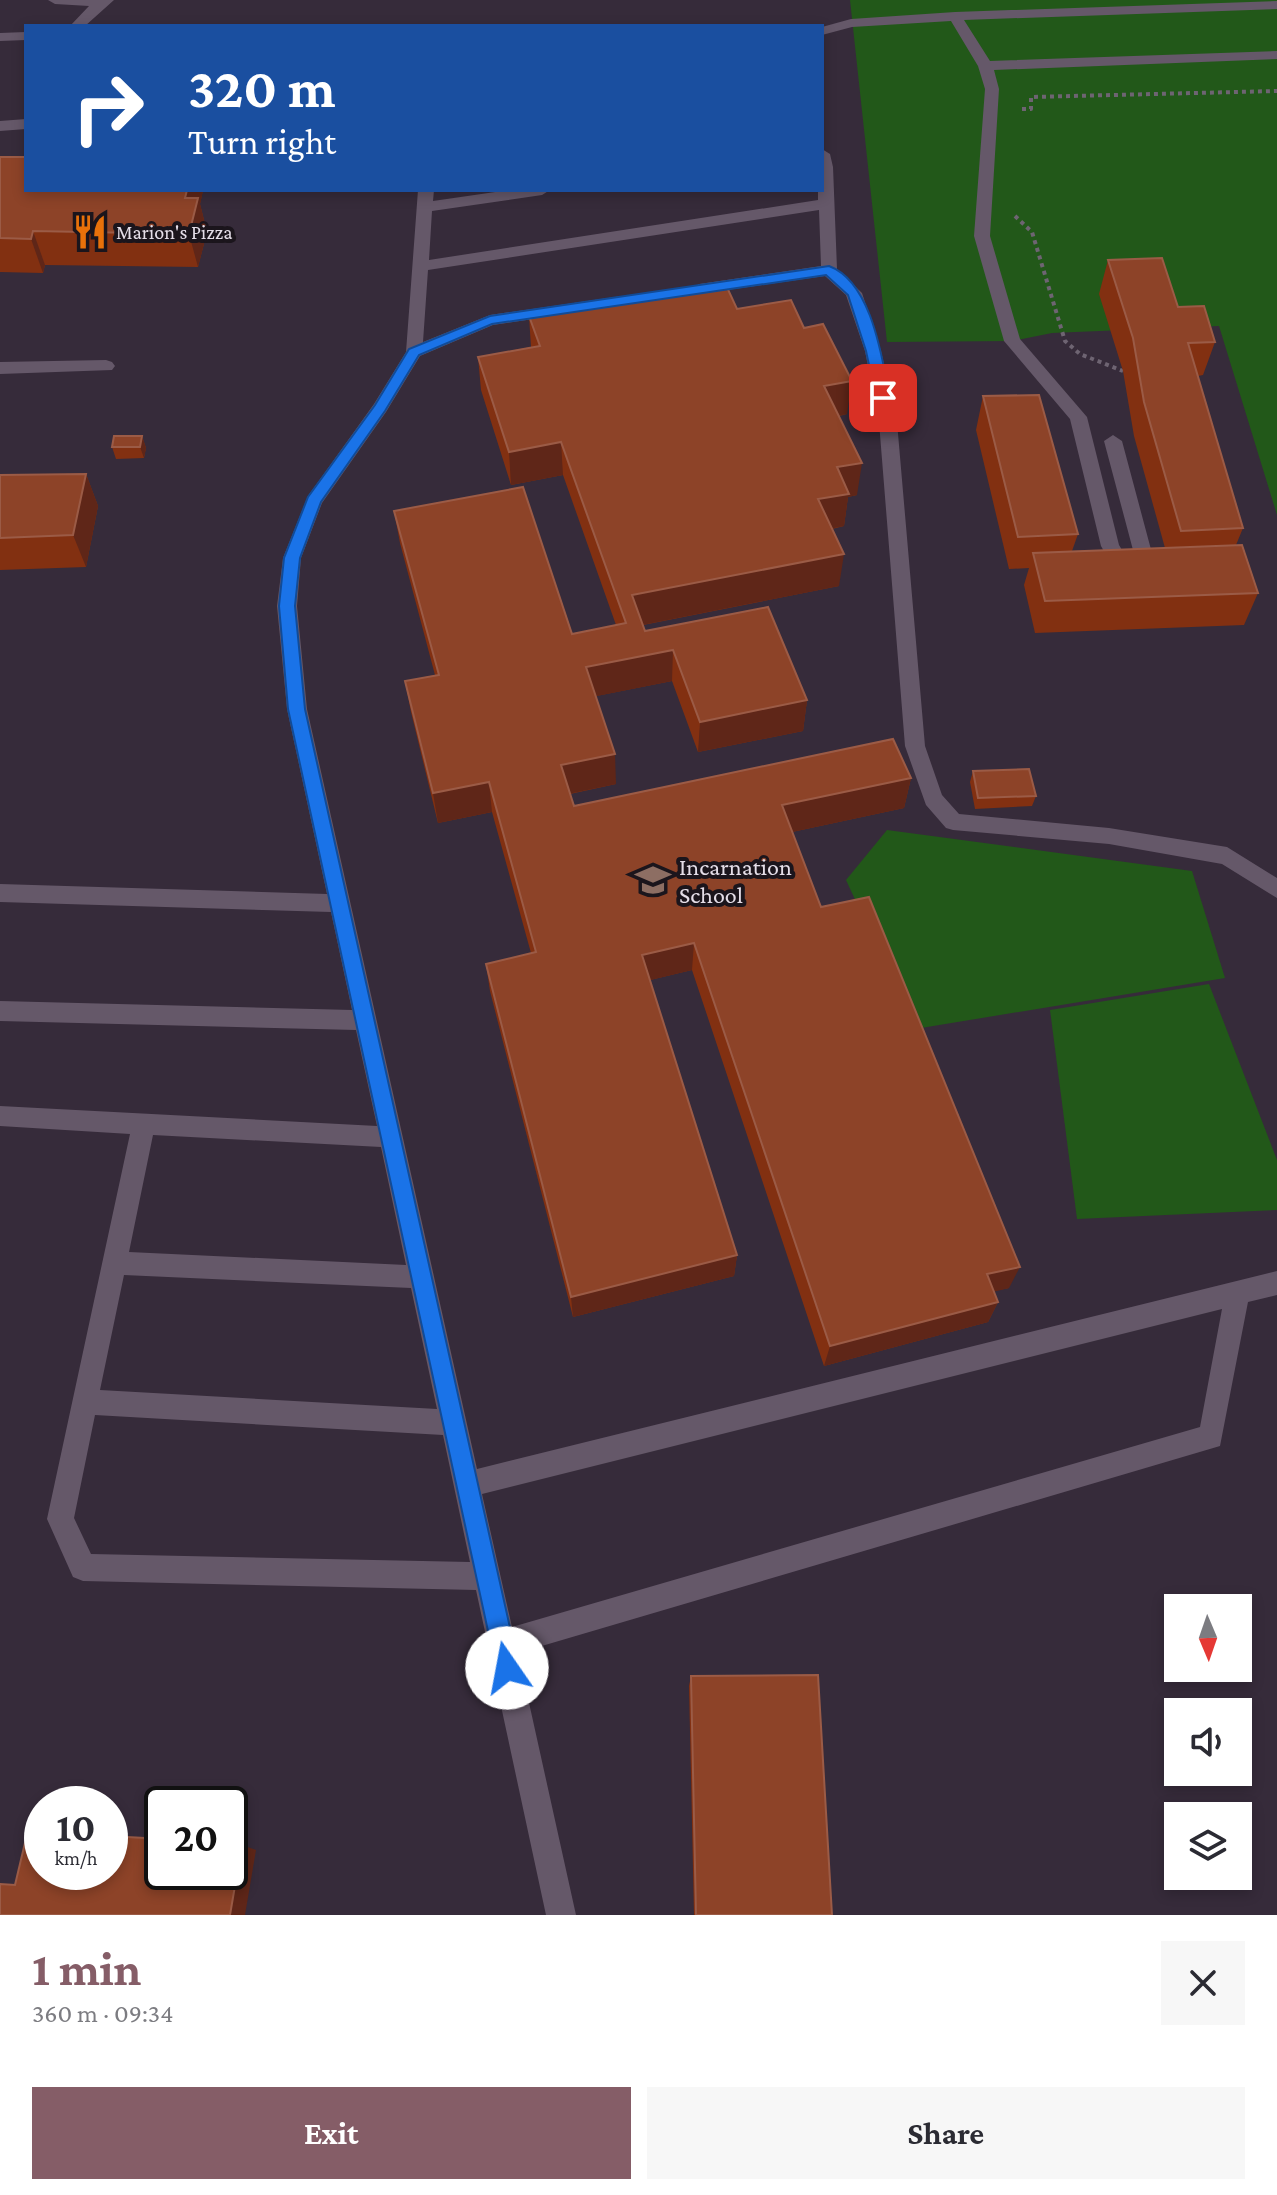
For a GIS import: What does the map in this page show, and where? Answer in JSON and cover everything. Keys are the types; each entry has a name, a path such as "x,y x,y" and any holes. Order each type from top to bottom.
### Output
{"lane":[{"path":"55,0 104,1"},
{"path":"79,24 104,1"},
{"path":"824,30 851,23 955,16 1277,5"},
{"path":"955,16 985,66 992,89 982,236 1012,341 1078,417 1110,546 1117,557 1144,557 1113,441"},
{"path":"0,37 24,36"},
{"path":"985,66 1277,55"},
{"path":"0,126 24,124"},
{"path":"824,179 829,270 854,293 873,351 888,422 915,746 933,799 953,822 1109,836 1227,856 1277,889"},
{"path":"513,192 426,198 414,352 380,408 314,501 292,558 287,606 297,709 561,1915"},
{"path":"420,266 826,204"},
{"path":"675,293 829,270"},
{"path":"414,352 490,320 644,297"},
{"path":"0,368 106,366"},
{"path":"0,893 339,903"},
{"path":"0,1011 365,1020"},
{"path":"0,1116 390,1137"},
{"path":"144,1124 60,1519 83,1567 372,1576 487,1576"},
{"path":"115,1263 421,1277"},
{"path":"467,1485 1277,1283"},
{"path":"502,1644 1211,1437 1237,1293"},
{"path":"85,1402 453,1423"}],"path":[{"path":"1020,109 1031,109 1031,97 1277,91"},
{"path":"1013,214 1032,232 1065,341 1080,354 1123,371"}],"green space":[{"path":"850,0 1277,0 1277,515 1219,326 1052,333 1012,341 887,342"},
{"path":"887,830 1192,871 1225,978 915,1029 846,880"},
{"path":"1209,984 1277,1160 1277,1210 1077,1219 1050,1010"}],"building":[{"path":"0,157 24,157 24,192 186,192 185,198 198,198 189,234 33,231 31,239 0,238"},
{"path":"1162,258 1178,307 1204,306 1215,342 1188,343 1243,528 1181,531 1144,402 1133,338 1108,260"},
{"name":"Incarnation School","path":"725,283 737,309 791,300 804,328 823,324 852,381 824,386 862,463 837,467 849,494 818,499 844,554 632,595 645,631 768,607 807,700 700,722 673,650 586,667 615,754 561,765 574,806 893,739 911,778 782,805 821,907 869,897 1020,1267 987,1274 998,1302 830,1346 694,943 642,955 737,1255 571,1297 486,964 536,952 489,782 433,793 405,681 439,675 394,511 523,487 572,634 626,623 561,442 509,452 478,357 540,346 529,316"},
{"path":"1039,395 1078,534 1018,537 983,396"},
{"path":"114,436 142,436 140,447 112,447"},
{"path":"86,474 73,535 0,538 0,475"},
{"path":"1242,545 1258,593 1045,601 1033,553"},
{"path":"1029,769 1036,796 978,798 973,771"},
{"path":"818,1675 832,1915 696,1915 691,1676"},
{"path":"128,1837 144,1838 144,1890 234,1890 230,1915 0,1915 0,1884 15,1885 24,1847 24,1890 128,1890"}],"place":[{"name":"Marion's Pizza","path":"90,232"},
{"name":"Incarnation School","path":"653,880"}],"route":[{"path":"507,1668 297,709 287,606 292,558 314,501 380,408 414,352 490,320 829,270 854,293 873,351 883,398"}]}
